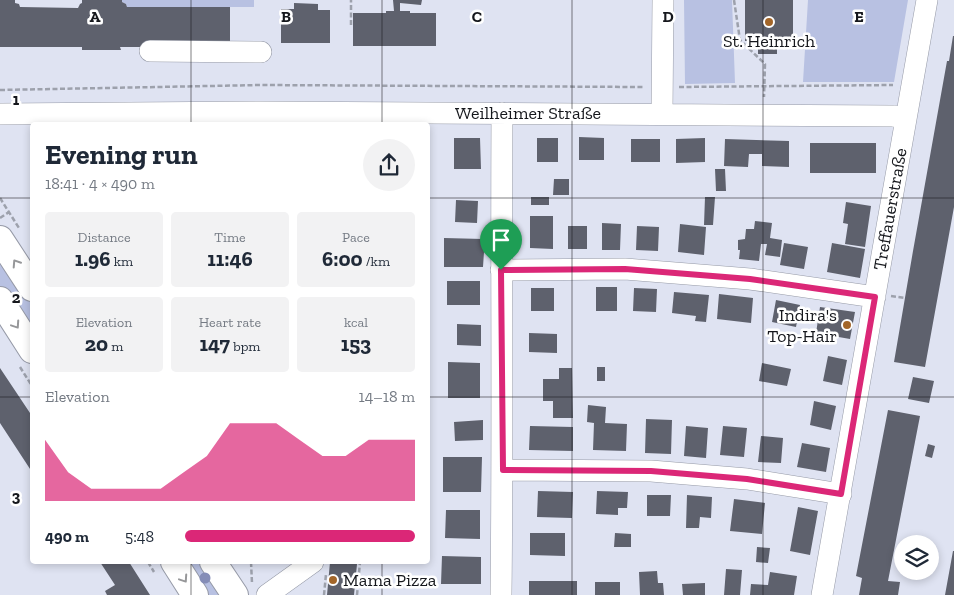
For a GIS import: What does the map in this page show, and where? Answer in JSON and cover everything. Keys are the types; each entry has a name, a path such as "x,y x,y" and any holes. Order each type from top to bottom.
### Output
{"main road":[{"path":"12,237 30,283"},
{"path":"0,300 30,347"},
{"path":"175,564 195,595"},
{"path":"216,564 251,592"}],"street":[{"path":"662,114 663,0"},
{"name":"Treffauerstraße","path":"822,595 882,296 906,118 928,0"},
{"path":"150,51 261,52"},
{"path":"501,595 503,470 502,113"},
{"name":"Weilheimer Straße","path":"0,114 203,119 404,119 502,113 893,116 906,118"},
{"path":"501,270 625,269 750,279 882,296"},
{"path":"503,470 651,471 747,479 841,494"},
{"path":"251,592 320,567"}],"path":[{"path":"351,25 352,0"},
{"path":"734,0 740,40 764,64 765,115"},
{"path":"0,90 261,85 663,87 899,85"},
{"path":"0,198 9,212 12,237"},
{"path":"0,218 9,212"},
{"path":"882,296 905,298"},
{"path":"251,564 251,592"},
{"path":"357,595 360,564"},
{"path":"320,567 324,595"}],"shaded area":[{"path":"122,0 254,0 254,7 127,7"},
{"path":"684,0 732,0 735,83 685,84"},
{"path":"808,0 908,0 894,82 803,82"},
{"path":"0,255 30,300 30,332 0,286"},
{"path":"184,564 206,564 226,595 205,595"}],"building":[{"path":"0,0 15,0 15,3 19,4 20,7 78,8 82,0 122,0 127,7 230,7 230,47 120,47 121,50 82,50 82,47 0,47"},
{"path":"393,0 422,0 421,5 400,3 400,11 436,13 436,46 353,46 353,13 386,13 386,11 394,11"},
{"name":"St. Heinrich","path":"745,0 793,0 793,41 777,41 777,54 758,54 758,41 745,41"},
{"path":"294,3 318,4 318,10 330,10 330,43 281,43 281,9 294,9"},
{"path":"953,36 954,207 925,367 894,362"},
{"path":"579,137 604,138 604,160 579,160"},
{"path":"454,138 480,138 481,169 454,169"},
{"path":"537,138 558,138 558,162 537,162"},
{"path":"705,138 705,162 676,163 676,139"},
{"path":"631,139 660,139 660,162 631,162"},
{"path":"725,139 789,141 789,167 762,166 762,154 749,154 748,167 724,166"},
{"path":"810,143 876,143 876,173 810,173"},
{"path":"715,169 725,169 726,191 716,191"},
{"path":"554,179 569,179 569,195 553,195"},
{"path":"531,197 549,197 549,205 531,205"},
{"path":"705,197 715,197 713,225 704,225"},
{"path":"456,200 478,201 477,223 455,222"},
{"path":"846,202 871,206 865,247 845,244 848,224 843,223"},
{"path":"530,216 553,216 553,249 530,248"},
{"path":"755,221 772,223 770,238 782,240 780,257 765,255 767,244 761,244 759,261 739,259 738,240 745,239 746,229 754,229"},
{"path":"602,223 621,224 620,250 602,250"},
{"path":"680,224 706,227 704,255 678,252"},
{"path":"568,226 587,226 587,249 568,249"},
{"path":"637,226 659,227 658,251 636,250"},
{"path":"444,238 483,239 483,267 444,267"},
{"path":"784,243 808,247 804,269 780,265"},
{"path":"832,243 865,249 860,278 827,272"},
{"path":"447,281 480,281 480,305 447,305"},
{"path":"596,287 617,287 617,311 596,311"},
{"path":"531,288 554,288 554,311 531,311"},
{"path":"634,288 657,289 656,312 633,311"},
{"path":"674,292 709,295 706,322 695,321 696,316 672,313"},
{"path":"719,294 753,298 751,323 717,319"},
{"path":"776,300 800,305 796,327 772,322"},
{"path":"820,307 855,312 850,339 816,333"},
{"path":"457,324 481,325 481,346 457,345"},
{"path":"529,333 557,334 557,353 529,352"},
{"path":"828,356 847,360 842,385 823,381"},
{"path":"448,362 480,363 480,398 448,398"},
{"path":"762,363 791,369 787,386 759,381"},
{"path":"597,367 605,367 605,381 597,381"},
{"path":"0,368 30,413 30,469 0,423"},
{"path":"559,368 572,368 573,418 553,418 553,401 543,401 543,379 559,379"},
{"path":"913,377 934,381 929,403 908,399"},
{"path":"814,401 836,406 831,430 810,425"},
{"path":"588,405 606,407 605,423 627,424 626,451 593,450 594,423 587,422"},
{"path":"888,410 920,416 897,535 894,535 894,550 888,581 900,582 898,595 859,595 862,578 856,576"},
{"path":"646,419 672,420 671,454 645,453"},
{"path":"483,420 483,440 455,441 454,422"},
{"path":"530,426 573,427 573,451 529,450"},
{"path":"686,426 708,428 706,458 684,456"},
{"path":"723,426 747,428 744,457 720,455"},
{"path":"761,436 783,438 781,463 758,462"},
{"path":"802,443 830,448 826,472 797,467"},
{"path":"928,444 935,446 932,458 925,456"},
{"path":"443,457 482,457 481,492 443,492"},
{"path":"538,491 573,492 572,518 537,517"},
{"path":"597,491 628,492 627,508 618,508 618,515 596,514"},
{"path":"647,495 671,495 670,516 647,516"},
{"path":"687,495 712,497 711,518 700,517 699,528 686,528"},
{"path":"734,499 765,503 762,534 730,531"},
{"path":"798,507 818,511 810,555 790,551"},
{"path":"446,510 480,510 480,539 445,538"},
{"path":"530,533 565,533 565,556 530,555"},
{"path":"615,533 631,534 631,547 614,547"},
{"path":"757,547 770,548 768,563 756,562"},
{"path":"953,551 954,595 945,595"},
{"path":"442,556 481,557 481,584 441,584"},
{"path":"101,564 130,564 150,595 107,595 105,591 115,585"},
{"path":"330,564 357,564 354,595 327,595"},
{"path":"726,569 742,570 740,595 724,595"},
{"path":"657,571 658,583 663,583 664,595 640,595 639,572"},
{"path":"770,572 797,576 794,595 750,595 751,584 768,585"},
{"path":"529,581 577,581 577,595 529,595"},
{"path":"595,582 620,582 620,595 595,595"},
{"path":"705,583 705,595 683,595 682,584"}],"place":[{"name":"St. Heinrich","path":"769,22"},
{"name":"Indira's Top-Hair","path":"847,325"},
{"name":"Mama Pizza","path":"333,580"}],"route":[{"path":"625,269 750,279 875,297 841,494 747,479 651,471 503,470 501,270 625,269"}]}
